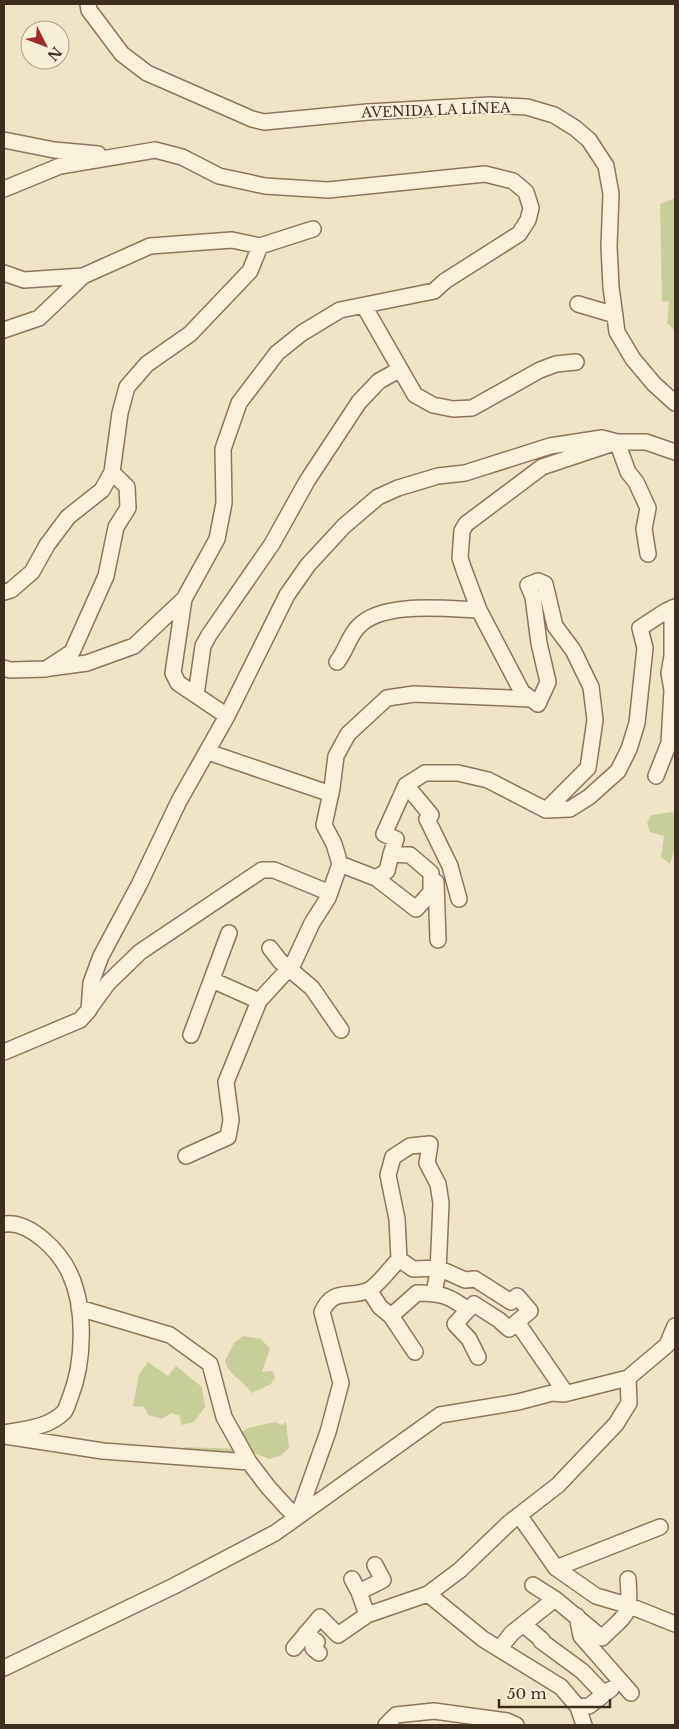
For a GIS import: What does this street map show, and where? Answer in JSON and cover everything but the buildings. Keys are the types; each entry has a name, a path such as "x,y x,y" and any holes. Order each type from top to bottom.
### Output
{"street":[{"name":"AVENIDA LA LÍNEA","path":"88,4 89,10 122,54 147,73 252,119 264,122 368,112 490,105 527,107 563,120 589,140 606,166 611,194 609,246 617,332 633,359 654,384 675,403"},
{"path":"4,140 54,150 117,156"},
{"path":"4,189 60,166 155,150 182,156 219,176 265,186 328,190 485,174 513,181 526,192 531,208 528,220 519,234 434,290 340,310 302,332 277,353 239,403 223,449 224,503 217,538 184,599 134,646 86,663 46,669 10,670 4,668"},
{"path":"4,330 38,318 83,276 150,246 232,240 260,246 313,229"},
{"path":"4,592 11,590 32,572 47,544 68,517 102,490 112,472 120,414 127,387 146,364 190,334 250,271 260,246"},
{"path":"4,273 24,280 83,276"},
{"path":"578,304 614,315"},
{"path":"364,306 415,395 433,405 453,409 472,408 540,370 556,364 576,362"},
{"path":"196,695 203,646 209,635 272,544 307,482 359,402 379,381 399,370"},
{"path":"88,1010 91,983 101,956 139,885 179,801 227,716 287,595 308,565 344,526 378,497 438,476 465,473 550,446 602,438 617,442 646,442 675,452"},
{"path":"617,442 628,472 636,482 648,508 644,529 648,554"},
{"path":"546,810 588,768 595,720 591,687 573,650 555,626 545,584 538,581 528,585 533,597 539,643 548,682 538,704 522,692 480,610 460,558 462,532 466,524 542,468 617,442"},
{"path":"46,669 72,652 106,576 116,527 128,508 127,487 112,472"},
{"path":"184,599 173,673 178,683 227,716"},
{"path":"656,776 672,729 672,690 669,673 672,656 674,608"},
{"path":"376,878 387,870 396,839 384,834 406,785 425,772 458,773 488,780 546,810 570,808 589,797 618,771 629,749 637,723 646,648 640,628 674,608"},
{"path":"337,662 359,625 379,614 411,609 480,610"},
{"path":"186,1156 228,1137 231,1120 226,1082 258,1001 290,968 330,893 340,864 334,844 324,825 331,794 336,756 348,734 387,698 414,694 531,699"},
{"path":"208,752 331,794"},
{"path":"406,785 431,815 427,819 450,866 459,899"},
{"path":"391,854 410,856 436,878 438,940"},
{"path":"340,864 376,878 416,909 431,892 431,873"},
{"path":"4,1052 80,1020 108,983 140,952 262,870 274,870 330,893"},
{"path":"191,1035 229,933"},
{"path":"270,948 280,960 312,988 341,1030"},
{"path":"212,980 258,1001"},
{"path":"298,1516 328,1432 341,1383 322,1312 327,1301 335,1296 369,1290 399,1259 397,1219 388,1175 393,1157 410,1146 430,1144 427,1163 438,1184 441,1203 438,1268 434,1293"},
{"path":"4,1224 30,1229 46,1242 70,1274 79,1308 82,1343 76,1384 65,1411 47,1424 4,1434"},
{"path":"399,1259 413,1269 438,1268 465,1280 475,1279 511,1302 517,1296 530,1311 509,1329 499,1320 474,1304 455,1324 469,1339 478,1357"},
{"path":"369,1290 380,1307 391,1316 415,1352"},
{"path":"391,1316 417,1293 434,1293 451,1297 468,1310"},
{"path":"79,1308 170,1335 210,1364 224,1417 249,1462 268,1487 288,1509 298,1516"},
{"path":"517,1322 564,1394"},
{"path":"4,1668 174,1586 275,1533 415,1435 440,1415 518,1402 552,1393 564,1394 628,1378 667,1345 675,1326"},
{"path":"294,1648 320,1617 338,1635 367,1616 428,1594 460,1570 519,1515 558,1485 616,1424 629,1403 628,1378"},
{"path":"4,1434 103,1451 249,1462"},
{"path":"519,1515 556,1568 596,1596 630,1606 675,1624"},
{"path":"556,1568 660,1527"},
{"path":"367,1616 355,1586 383,1580 374,1565"},
{"path":"533,1585 555,1599 602,1638 628,1612 630,1606 628,1579"},
{"path":"428,1594 483,1639 554,1682 578,1707 584,1725"},
{"path":"500,1648 512,1633 555,1599"},
{"path":"577,1616 580,1636 627,1687 604,1694 589,1706 578,1707"},
{"path":"523,1624 541,1641 582,1671 604,1694"},
{"path":"306,1633 317,1642 313,1648 319,1653"},
{"path":"386,1725 396,1715 434,1711 507,1721 516,1725"}],"green space":[{"path":"675,198 675,331 667,323 669,302 662,301 660,204"},
{"path":"675,813 675,847 670,864 661,857 664,836 650,832 647,823 651,815"},
{"path":"243,1336 261,1339 270,1349 262,1372 273,1371 275,1378 270,1385 251,1393 229,1370 225,1361 234,1343"},
{"path":"148,1362 168,1376 176,1366 202,1387 205,1407 194,1422 181,1425 180,1416 171,1413 162,1419 148,1415 144,1407 133,1406 139,1374"},
{"path":"275,1422 282,1425 286,1422 289,1448 280,1456 269,1459 249,1451 238,1434 248,1428"},
{"path":"185,1447 243,1449 246,1455 172,1461"}]}
